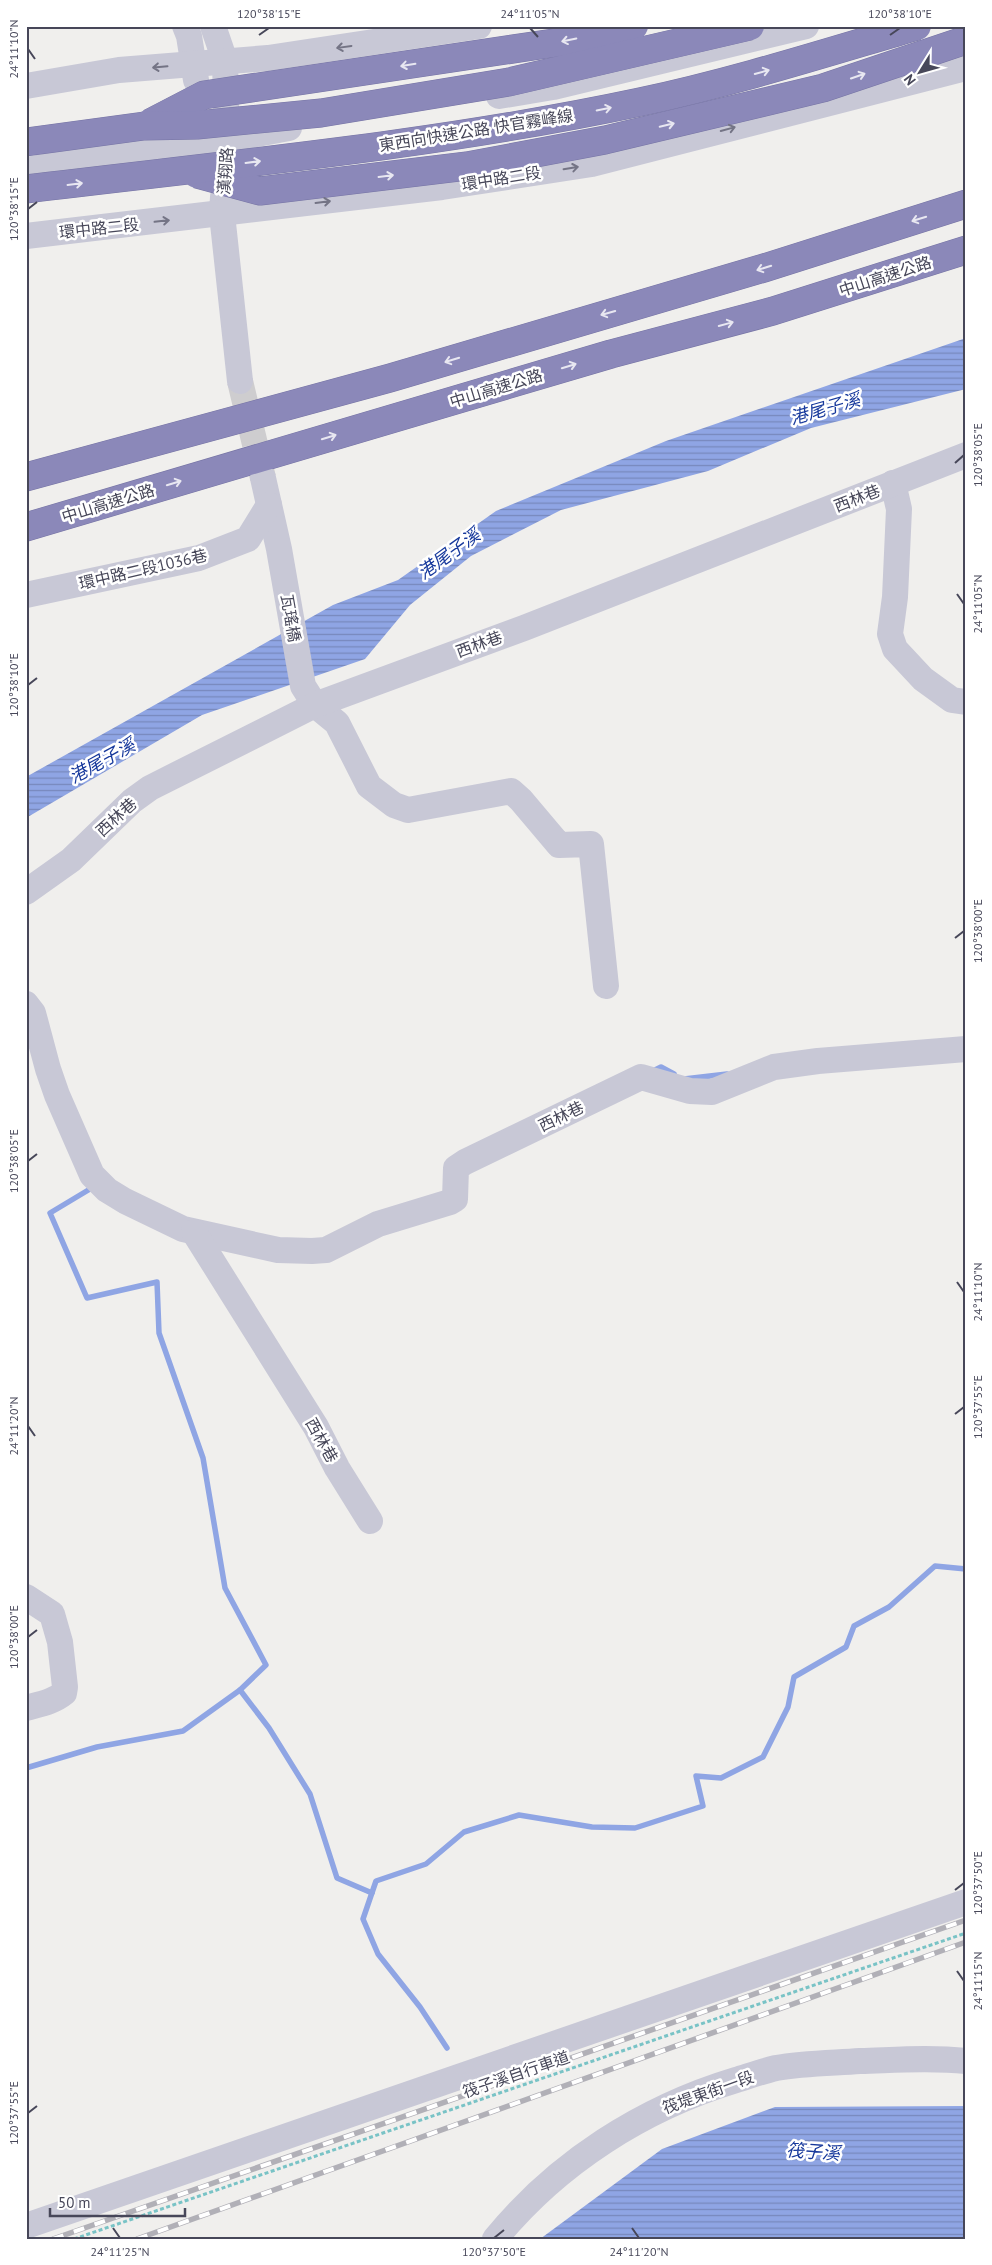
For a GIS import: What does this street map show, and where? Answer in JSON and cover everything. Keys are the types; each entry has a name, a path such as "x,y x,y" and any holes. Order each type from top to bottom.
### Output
{"highway":[{"path":"144,126 204,95 560,42 634,26"},
{"path":"26,142 144,126 198,125 321,113 499,84 751,26"},
{"name":"東西向快速公路 快官霧峰線","path":"26,190 336,152 479,132 640,102 748,76 917,26"},
{"path":"184,170 260,191 467,166 605,140 823,88 966,40"},
{"path":"26,477 390,378 764,268 966,204"},
{"name":"中山高速公路","path":"26,527 611,354 773,311 966,250"}],"street":[{"name":"漢翔路","path":"184,26 189,36 194,64 216,134"},
{"name":"漢翔路","path":"213,26 226,61 216,134 222,214"},
{"path":"26,86 119,70 268,58 479,26"},
{"path":"26,170 117,154 278,121 603,68 751,26"},
{"path":"26,158 216,134 553,87 806,26"},
{"name":"環中路二段","path":"26,236 442,188 592,164 966,68"},
{"path":"222,214 240,380"},
{"name":"西林巷","path":"26,892 72,860 132,801 150,788 309,696 524,628 966,455"},
{"name":"瓦瑤橋","path":"263,478 309,696"},
{"path":"893,483 899,509 895,597 890,634 895,649 923,680 952,700 966,702"},
{"name":"環中路二段1036巷","path":"26,595 199,558 248,540 269,505"},
{"path":"309,696 338,723 369,786 394,805 408,810 511,791 559,845 592,844 606,986"},
{"name":"西林巷","path":"26,1004 33,1013 57,1095 92,1175 107,1190 124,1201 183,1229 278,1250 326,1250 378,1224 450,1202 454,1199 456,1168 465,1162 641,1077 690,1090 712,1092 774,1067 818,1061 966,1050"},
{"name":"西林巷","path":"194,1232 316,1426 337,1468 370,1520"},
{"path":"26,1597 52,1614 60,1642 65,1687 64,1693 59,1698 26,1708"},
{"path":"26,2226 966,1902"},
{"name":"筏堤東街一段","path":"495,2239 531,2198 594,2147 677,2101 716,2086 776,2068 786,2067 933,2058 966,2061"}],"path":[{"name":"筏子溪自行車道","path":"74,2239 966,1933"}],"water":[{"name":"港尾子溪","path":"966,338 966,389 811,428 708,471 561,510 471,556 410,605 365,659 202,715 26,818 26,777 333,605 398,580 496,511 666,441"},
{"name":"筏子溪","path":"966,2106 966,2239 540,2239 662,2149 775,2107"}],"waterway":[{"path":"653,1071 661,1067 674,1074"},
{"path":"684,1079 727,1074"},
{"path":"26,1768 97,1747 183,1731 240,1690 266,1665 225,1588 203,1458 159,1333 157,1282 87,1298 50,1213 95,1186"},
{"path":"447,2048 420,2007 378,1954 363,1919 376,1881 426,1864 464,1832 519,1815 592,1827 635,1828 703,1806 696,1776 721,1778 763,1757 788,1707 794,1677 846,1647 854,1626 889,1607 935,1566 966,1569"},
{"path":"240,1690 269,1728 310,1794 337,1878 372,1893"}],"tunnel":[{"path":"240,381 263,478"}],"railway":[{"path":"53,2239 966,1920"},
{"path":"137,2239 966,1942"}]}
